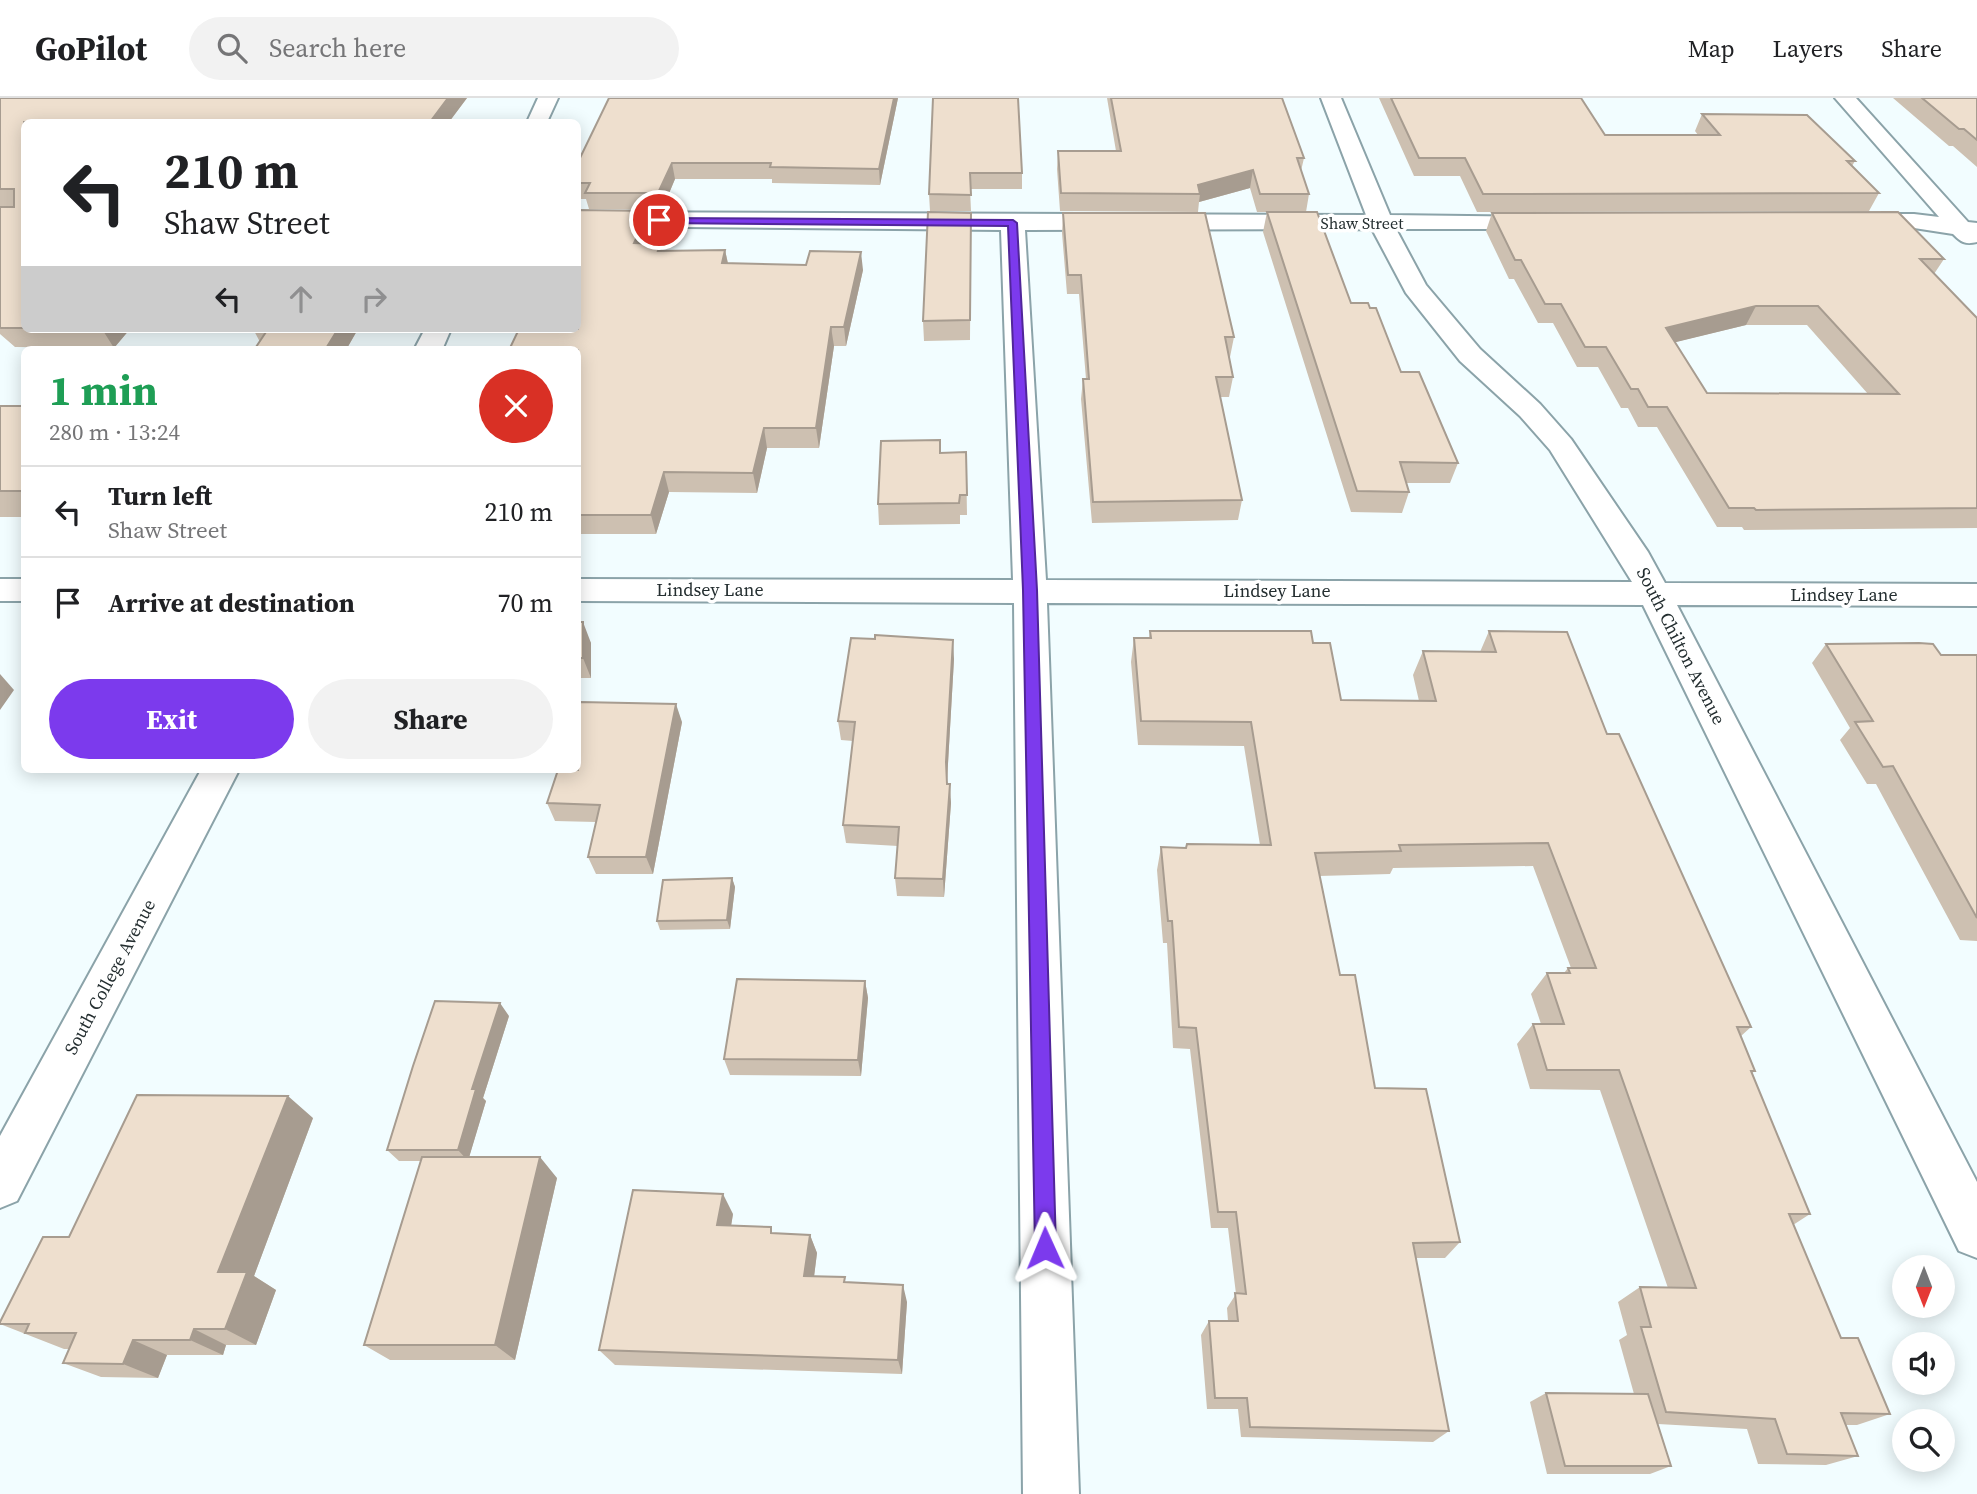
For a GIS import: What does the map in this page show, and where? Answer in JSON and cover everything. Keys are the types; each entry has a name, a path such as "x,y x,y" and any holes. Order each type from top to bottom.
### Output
{"street":[{"path":"538,119 548,98"},
{"name":"South Chilton Avenue","path":"1331,98 1381,223 1400,262 1431,310 1470,355 1530,410 1568,455 1637,560 1977,1233"},
{"path":"1845,98 1969,229 1977,246"},
{"name":"Shaw Street","path":"581,219 1013,223 1559,222"},
{"path":"1832,221 1914,221 1969,229"},
{"path":"1013,223 1030,590 1051,1494"},
{"path":"0,590 21,590"},
{"name":"Lindsey Lane","path":"581,590 1977,596"},
{"name":"South College Avenue","path":"0,1184 218,773"}],"building":[{"path":"0,98 448,98 432,119 21,119 21,328 0,327 0,207 14,207 14,189 0,189"},
{"path":"609,98 894,98 879,169 770,167 771,163 672,163 658,193 585,193 590,183 581,183 581,156"},
{"path":"933,98 1018,98 1022,173 970,173 971,195 929,194"},
{"path":"1111,98 1282,98 1304,158 1297,158 1309,194 1260,194 1253,170 1198,185 1200,194 1061,193 1058,151 1121,151"},
{"path":"1391,98 1581,98 1605,135 1720,135 1702,114 1807,115 1855,161 1847,161 1879,193 1483,194 1465,158 1419,158"},
{"path":"1922,98 1977,98 1977,140 1964,129 1959,129"},
{"path":"581,210 649,211 634,243 661,244 658,251 725,250 722,263 806,265 810,251 861,252 844,327 831,327 816,428 764,428 753,473 664,472 651,515 581,515 581,346 511,346 517,333 581,333"},
{"path":"928,212 971,213 970,320 923,321"},
{"path":"1267,212 1317,212 1351,303 1368,303 1370,308 1376,308 1401,372 1419,372 1458,463 1400,462 1409,492 1357,491"},
{"path":"1898,212 1944,259 1920,259 1977,318 1977,508 1729,508 1667,407 1648,407 1638,389 1631,389 1606,347 1585,347 1561,304 1545,304 1521,260 1515,260 1492,213","holes":["1756,306 1818,306 1899,394 1707,393 1666,328"]},
{"path":"1063,213 1205,213 1234,337 1225,337 1233,377 1216,377 1242,500 1093,502 1083,379 1089,379 1081,275 1068,275"},
{"path":"265,333 336,333 327,346 257,346"},
{"path":"0,406 21,406 21,491 0,491"},
{"path":"940,440 940,453 966,452 967,495 960,495 959,503 878,504 881,441"},
{"path":"581,622 583,622 581,658"},
{"path":"1150,631 1311,631 1313,643 1330,643 1341,700 1436,701 1423,651 1496,652 1489,631 1567,632 1607,734 1619,734 1751,1027 1737,1027 1755,1071 1751,1071 1810,1214 1789,1214 1841,1338 1858,1338 1890,1414 1841,1413 1858,1456 1787,1454 1775,1419 1666,1412 1641,1327 1651,1327 1640,1287 1696,1288 1619,1070 1547,1070 1533,1024 1564,1024 1547,973 1570,973 1568,968 1596,968 1548,843 1399,845 1401,851 1315,853 1340,975 1355,975 1375,1088 1426,1089 1460,1242 1413,1243 1449,1431 1250,1427 1247,1398 1215,1398 1209,1321 1238,1321 1235,1293 1246,1294 1236,1212 1218,1212 1196,1028 1179,1027 1172,921 1168,921 1161,847 1186,848 1187,844 1271,845 1251,722 1141,721 1134,638 1151,638"},
{"path":"875,635 953,640 946,762 947,784 950,784 943,879 895,878 899,827 843,825 855,722 838,721 851,638 875,639"},
{"path":"1826,644 1933,644 1941,655 1977,655 1977,918 1893,766 1883,767 1855,722 1873,721"},
{"path":"581,702 676,704 646,857 588,857 600,805 547,803 557,773 581,773"},
{"path":"732,878 727,920 657,921 663,880"},
{"path":"737,979 865,981 858,1060 724,1059"},
{"path":"435,1001 500,1003 472,1089 476,1089 458,1150 387,1150 413,1066"},
{"path":"137,1095 288,1096 218,1272 247,1272 225,1329 194,1329 190,1340 133,1340 123,1364 63,1363 76,1333 25,1333 29,1324 0,1322 43,1237 69,1237"},
{"path":"422,1157 540,1157 495,1345 364,1345"},
{"path":"633,1190 723,1194 717,1225 771,1227 771,1233 810,1235 804,1276 845,1277 844,1282 903,1285 898,1360 599,1350"},
{"path":"1546,1393 1648,1394 1671,1466 1565,1466"}],"route":[{"path":"659,220 1013,223 1030,590 1045,1248"}]}
